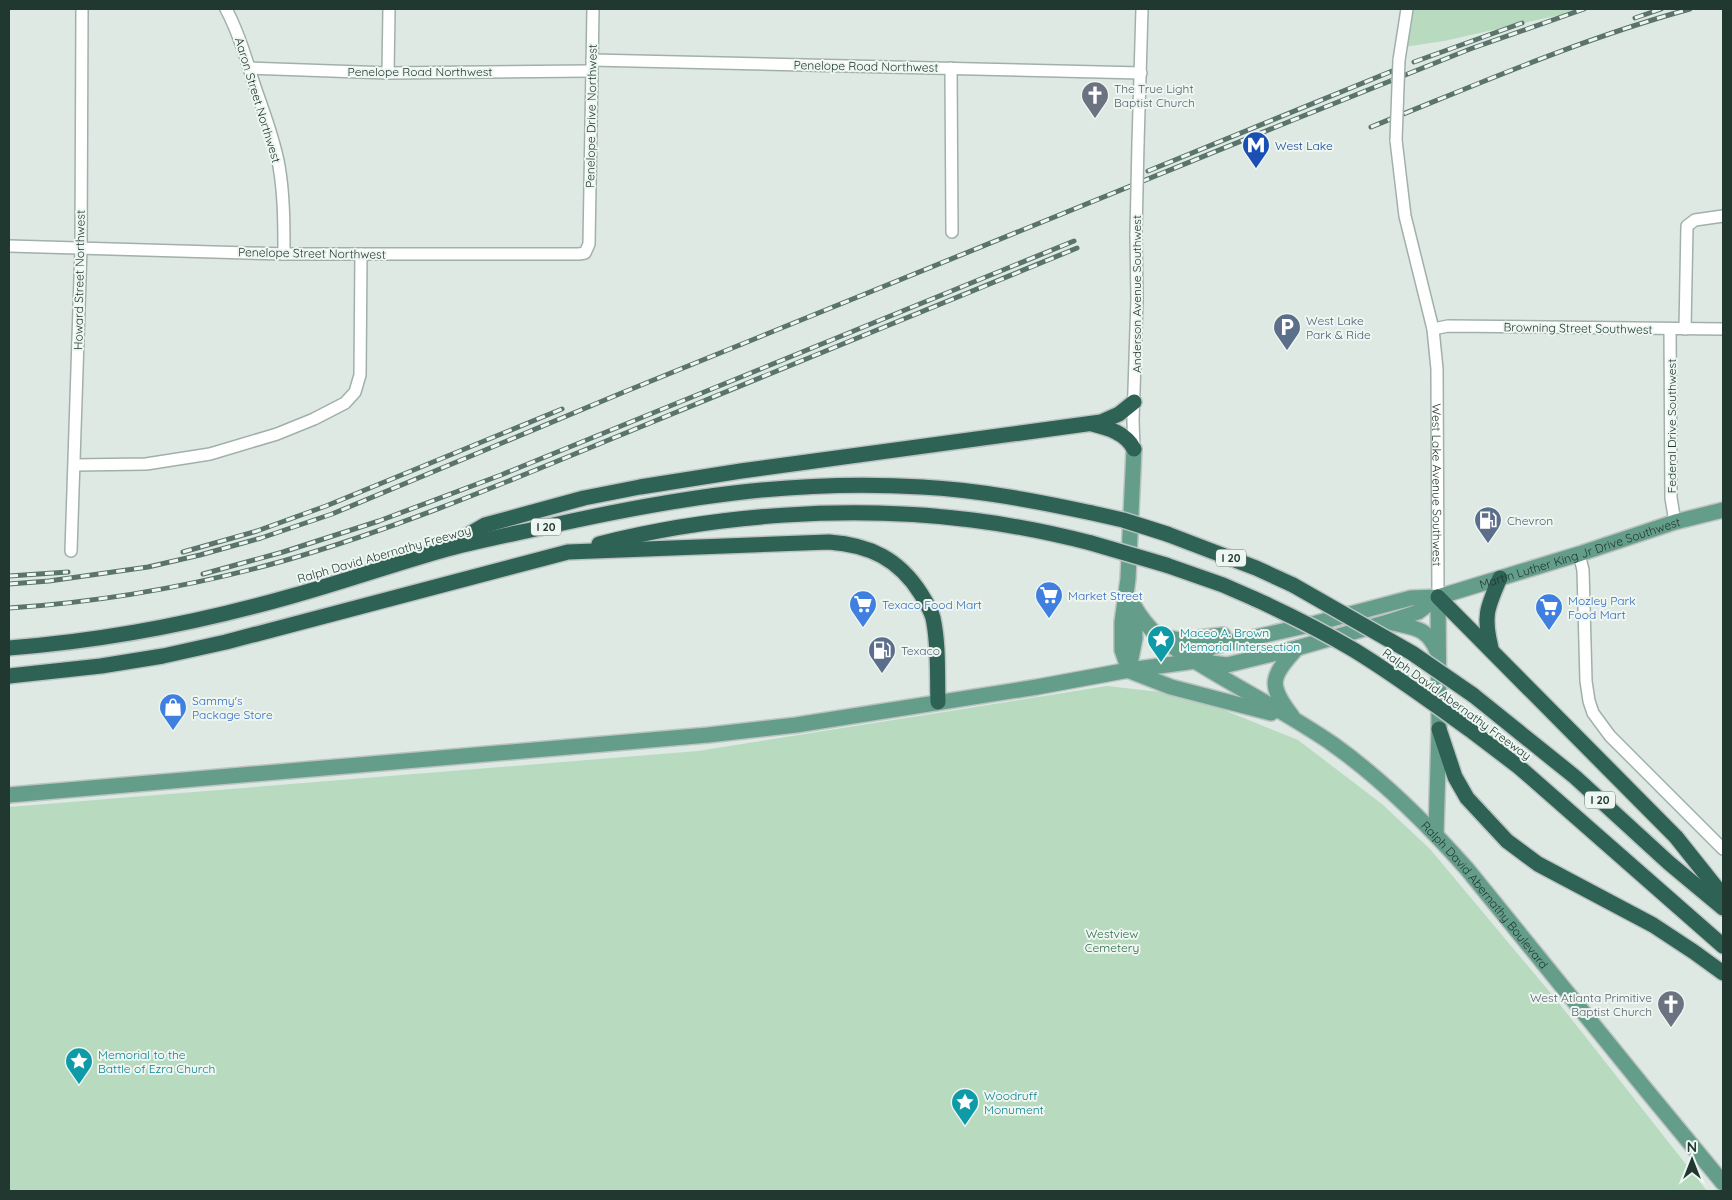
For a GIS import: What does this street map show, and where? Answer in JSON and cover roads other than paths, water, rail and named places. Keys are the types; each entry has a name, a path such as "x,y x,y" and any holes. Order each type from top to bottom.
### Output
{"highway":[{"path":"442,550 485,525 584,498 741,471 1089,424 1110,419 1134,402"},
{"path":"1089,424 1105,427 1120,434 1134,449"},
{"name":"Ralph David Abernathy Freeway","path":"9,648 95,639 199,618 291,597 442,550 666,502 802,486 864,485 923,487 1008,497 1123,520 1167,534 1256,568 1293,585 1412,653 1473,695 1575,777 1669,864 1723,908"},
{"name":"Ralph David Abernathy Freeway","path":"568,552 615,540 694,526 748,519 834,513 899,514 973,520 1039,530 1091,542 1166,564 1223,585 1284,612 1353,649 1403,682 1519,767 1723,946"},
{"path":"568,552 815,542 844,543 867,548 889,560 906,574 924,599 932,616 936,636 938,702"},
{"name":"I 20","path":"9,676 102,666 163,656 226,642 568,552"},
{"path":"1490,648 1486,628 1488,607 1500,578"},
{"path":"1438,596 1676,837 1723,896"},
{"path":"1439,728 1454,777 1481,814 1507,842 1538,864 1653,925 1723,973"}],"main road":[{"name":"Anderson Avenue Southwest","path":"1129,670 1122,650 1123,609 1128,579 1134,449"},
{"name":"Martin Luther King Jr Drive Southwest","path":"1438,596 1579,554 1675,522 1723,510"},
{"name":"Anderson Avenue Southwest","path":"1128,579 1134,606 1135,638 1129,670"},
{"path":"1157,636 1180,640 1226,635 1409,590 1438,596"},
{"path":"9,795 708,736 796,725 1129,670 1196,661 1226,665 1297,648 1388,622 1418,612 1438,596"},
{"path":"1196,661 1211,647 1306,626 1411,598 1438,596"},
{"name":"West Lake Avenue Southwest","path":"1436,834 1439,728 1438,596"},
{"name":"Ralph David Abernathy Boulevard","path":"1134,606 1145,624 1157,636 1296,720 1335,746 1370,774 1436,834 1467,868 1648,1093 1721,1178"},
{"path":"1388,622 1409,626 1422,631 1433,642 1438,654"},
{"path":"1296,720 1281,702 1274,680 1278,670 1297,648"},
{"path":"1129,670 1171,687 1296,720"}],"street":[{"name":"Howard Street Northwest","path":"71,551 81,248 82,9"},
{"name":"Aaron Street Northwest","path":"226,9 249,68 270,132 278,164 284,204 284,254"},
{"path":"388,73 389,9"},
{"name":"Penelope Drive Northwest","path":"590,223 593,9"},
{"name":"Anderson Avenue Southwest","path":"1134,449 1137,307 1136,234 1142,9"},
{"name":"West Lake Avenue Southwest","path":"1407,9 1400,60 1396,140 1405,216 1433,329 1437,369 1438,596"},
{"name":"Penelope Road Northwest","path":"249,68 388,73 592,65 950,68 1140,73"},
{"path":"950,68 952,232"},
{"path":"1685,329 1687,226 1695,220 1723,216"},
{"name":"Penelope Street Northwest","path":"9,246 284,254 579,254 585,253 589,244 590,223"},
{"path":"75,465 146,464 210,454 277,434 314,419 345,403 355,392 360,375 361,254"},
{"name":"Browning Street Southwest","path":"1433,329 1448,326 1723,329"},
{"name":"Federal Drive Southwest","path":"1670,329 1671,498 1675,522"},
{"path":"1579,554 1583,570 1586,680 1593,713 1610,736 1723,849"}],"railway":[{"path":"9,584 49,581 148,567 261,538 332,514 624,392 1293,120 1470,49 1584,9"},
{"path":"1635,18 1661,9"},
{"path":"1371,127 1568,48 1690,9"},
{"path":"1414,62 1522,23"},
{"path":"1148,171 1402,67"},
{"path":"203,574 283,552 379,521 501,475 1074,241"},
{"path":"9,608 78,602 147,592 249,570 330,547 514,479 1077,248"},
{"path":"183,552 257,531 326,506 562,409"},
{"path":"9,576 68,572"}],"place":[{"name":"The True Light Baptist Church","path":"1095,119"},
{"name":"West Lake","path":"1256,169"},
{"name":"West Lake Park & Ride","path":"1287,351"},
{"name":"Chevron","path":"1488,544"},
{"name":"Market Street","path":"1049,619"},
{"name":"Texaco Food Mart","path":"863,628"},
{"name":"Mozley Park Food Mart","path":"1549,631"},
{"name":"Maceo A. Brown Memorial Intersection","path":"1161,663"},
{"name":"Texaco","path":"882,674"},
{"name":"Sammy's Package Store","path":"173,731"},
{"name":"West Atlanta Primitive Baptist Church","path":"1671,1028"},
{"name":"Memorial to the Battle of Ezra Church","path":"79,1085"},
{"name":"Woodruff Monument","path":"965,1126"}],"park label":[{"name":"Westview Cemetery","path":"1112,940"}]}
